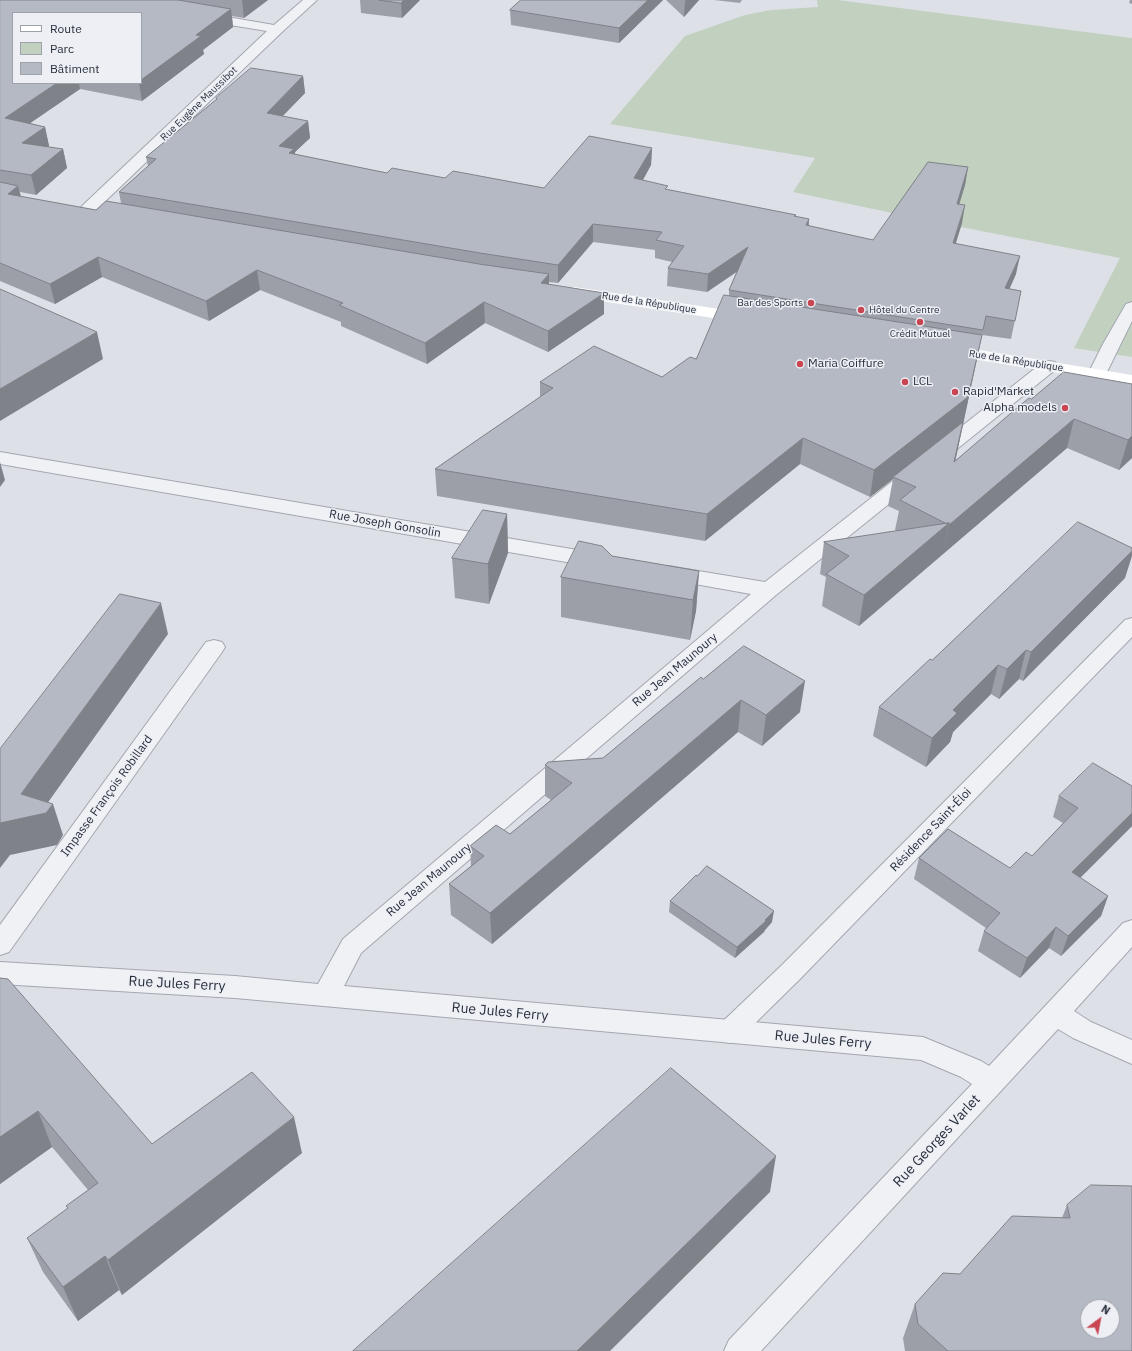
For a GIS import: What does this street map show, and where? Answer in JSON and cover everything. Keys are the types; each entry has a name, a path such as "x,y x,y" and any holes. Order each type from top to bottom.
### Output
{"main road":[{"path":"81,208 110,213"},
{"name":"Rue de la République","path":"558,290 762,320"},
{"name":"Rue de la République","path":"933,347 1132,380"}],"street":[{"name":"Rue Eugène Maussibot","path":"81,208 311,0"},
{"path":"193,15 277,30"},
{"name":"Rue Jean Maunoury","path":"325,996 352,946 769,590 1049,366"},
{"name":"Rue Joseph Gonsolin","path":"0,458 620,565"},
{"path":"652,570 769,590"},
{"name":"Impasse François Robillard","path":"0,945 214,647"},
{"name":"Rue Georges Varlet","path":"740,1351 1132,930"},
{"name":"Rue Jules Ferry","path":"0,973 235,987 923,1049 971,1069 992,1082"},
{"path":"1055,1014 1082,1030 1132,1052"}],"lane":[{"path":"1097,374 1111,344 1132,307"},
{"name":"Résidence Saint-Éloi","path":"729,1032 802,961 1132,625"}],"green space":[{"path":"817,0 838,0 1132,38 1132,357 1074,348 1120,258 930,221 793,192 815,158 610,124 685,36 745,15 771,10 818,7"}],"building":[{"path":"0,0 178,0 231,9 196,35 201,36 142,79 142,12 12,12 12,84 56,84 5,118 45,127 22,143 63,149 31,175 0,170"},
{"path":"379,0 404,0 401,3"},
{"path":"521,0 648,0 619,28 510,10"},
{"path":"251,68 303,76 267,113 308,121 279,146 294,149 289,153 387,173 392,168 445,178 453,171 544,188 589,136 652,148 634,178 668,186 665,189 796,215 794,216 809,219 806,225 873,240 928,162 968,167 957,204 965,205 953,243 1020,256 1005,288 1021,291 1015,321 986,316 983,330 729,290 748,247 708,274 668,268 684,246 656,240 662,232 593,224 558,265 119,192 156,159 146,157 217,99 216,98"},
{"path":"0,182 18,186 8,194 96,210 106,201 479,264 549,274 541,283 604,293 548,331 484,302 425,343 339,305 343,303 257,270 206,301 98,257 50,284 0,263"},
{"path":"0,289 97,332 0,389"},
{"path":"724,295 982,335 968,397 874,470 803,438 707,514 435,469 553,388 540,382 594,346 662,377 690,357 696,359"},
{"path":"1064,372 1132,384 1132,436 1128,440 1074,419 949,525 949,523 947,524 900,500 916,487 893,477 963,422 954,462 1029,398 1031,399"},
{"path":"483,510 507,514 488,564 452,558"},
{"path":"1078,522 1132,548 1132,551 1031,652 1026,650 1007,669 998,665 953,710 957,713 932,738 879,707 930,659 932,660"},
{"path":"949,523 864,595 826,574 849,556 824,542"},
{"path":"579,541 602,546 612,556 699,571 693,600 561,577"},
{"path":"120,594 161,603 21,794 53,804 46,813 0,823 0,749"},
{"path":"744,646 805,681 766,715 741,700 490,913 449,884 484,856 470,846 496,825 510,834 572,783 545,765 548,762 603,758 701,677 703,679"},
{"path":"1093,763 1132,786 1132,813 1072,872 1108,896 1068,936 1056,927 1027,958 984,931 1000,913 919,858 948,829 1010,868 1026,852 1032,856 1078,808 1059,796"},
{"path":"707,866 774,911 765,920 766,921 737,947 670,901"},
{"path":"0,978 8,979 152,1144 252,1072 294,1117 108,1260 105,1256 63,1287 27,1238 68,1208 66,1206 98,1183 38,1111 0,1137"},
{"path":"671,1068 776,1156 577,1351 353,1351"},
{"path":"1091,1185 1132,1186 1132,1351 948,1351 918,1324 915,1304 943,1273 960,1274 1012,1216 1070,1218 1067,1205"}],"place":[{"name":"Bar des Sports","path":"811,303"},
{"name":"Hôtel du Centre","path":"861,310"},
{"name":"Crédit Mutuel","path":"920,322"},
{"name":"Maria Coiffure","path":"800,364"},
{"name":"LCL","path":"905,382"},
{"name":"Rapid'Market","path":"955,392"},
{"name":"Alpha models","path":"1065,408"}]}
